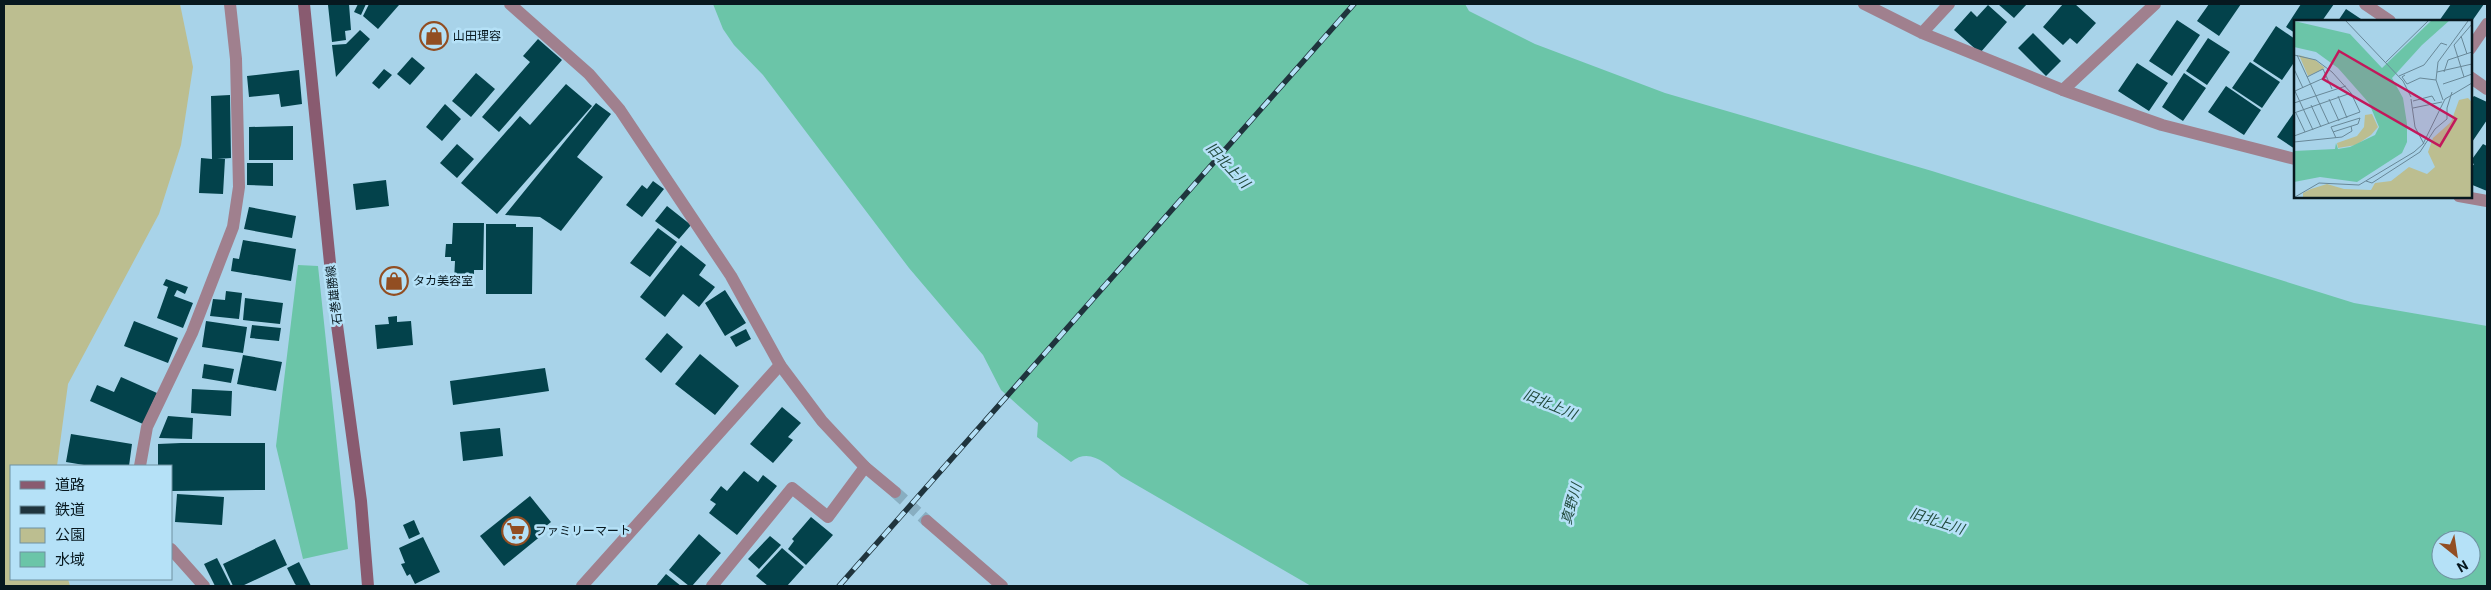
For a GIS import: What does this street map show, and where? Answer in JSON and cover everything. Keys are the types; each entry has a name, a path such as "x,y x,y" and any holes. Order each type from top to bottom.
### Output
{"main road":[{"name":"石巻雄勝線","path":"304,4 333,293 361,501 368,586"}],"street":[{"path":"140,465 147,427 192,333 233,227 239,187 236,59 230,4"},
{"path":"510,4 588,74 620,110 732,276 780,365 822,421 865,467 895,492"},
{"path":"1864,4 1922,33 2063,90 2162,125 2294,159"},
{"path":"1922,33 1950,4"},
{"path":"2063,90 2155,4"},
{"path":"2365,4 2389,20"},
{"path":"2471,48 2487,24"},
{"path":"2471,78 2487,89"},
{"path":"2471,198 2487,200"},
{"path":"582,586 780,365"},
{"path":"712,586 792,488 828,517 865,467"},
{"path":"927,521 1002,586"},
{"path":"172,550 204,586"}],"green space":[{"path":"4,4 180,4 193,67 181,145 159,214 68,384 57,465 10,465 10,580 68,580 70,586 4,586"}],"water":[{"path":"713,4 1465,4 1469,11 1535,44 1665,93 1932,171 2354,303 2487,326 2487,586 1311,586 1121,476 1104,462 1085,456 1071,462 1037,437 1038,423 1001,390 983,355 909,268 763,75 734,45 723,29"},
{"path":"298,265 318,266 348,549 303,559 276,446"}],"building":[{"path":"349,4 351,30 345,31 346,40 332,42 328,5"},
{"path":"358,4 366,4 361,15 354,12"},
{"path":"369,4 399,5 378,29 363,16"},
{"path":"1998,4 2027,4 2014,18"},
{"path":"2063,4 2075,4 2096,23 2077,44 2070,38 2063,45 2043,27"},
{"path":"2209,4 2241,4 2219,36 2197,21"},
{"path":"2301,4 2334,4 2323,20 2294,20 2294,32 2286,27"},
{"path":"2451,4 2484,4 2471,23 2471,20 2440,20"},
{"path":"1988,5 2007,22 1980,53 1954,30 1971,11 1977,17"},
{"path":"2346,9 2362,20 2339,20"},
{"path":"2177,20 2200,35 2172,76 2149,61"},
{"path":"2276,26 2294,38 2294,62 2282,80 2253,61"},
{"path":"360,30 370,39 336,77 332,45 346,44"},
{"path":"2033,33 2061,61 2046,76 2018,48"},
{"path":"2208,38 2230,52 2207,85 2186,71"},
{"path":"538,39 562,60 499,132 482,117 530,62 523,56"},
{"path":"412,57 425,68 410,85 397,74"},
{"path":"2250,62 2280,82 2262,108 2232,88"},
{"path":"2137,63 2168,83 2149,111 2118,91"},
{"path":"384,69 392,75 379,89 372,83"},
{"path":"299,70 302,104 281,107 279,94 249,97 247,76"},
{"path":"476,73 495,89 471,117 452,101"},
{"path":"2184,73 2206,88 2183,121 2162,107"},
{"path":"566,84 592,106 497,214 461,183 520,116 530,125"},
{"path":"2226,86 2261,110 2244,135 2208,112"},
{"path":"230,95 231,158 217,159 225,159 223,194 199,193 201,158 212,159 211,96"},
{"path":"2474,96 2487,102 2487,120 2471,144 2471,98"},
{"path":"596,103 611,114 577,157 603,177 561,231 540,217 505,215"},
{"path":"445,104 461,119 442,141 426,127"},
{"path":"2294,112 2294,148 2277,137"},
{"path":"293,126 293,160 249,160 249,127"},
{"path":"457,144 474,159 457,178 440,163"},
{"path":"2483,144 2487,146 2487,191 2471,184 2471,168 2474,164 2471,161"},
{"path":"247,163 273,163 273,186 247,185"},
{"path":"386,180 389,206 356,210 353,184"},
{"path":"653,181 664,189 642,217 626,205 642,185 647,189"},
{"path":"667,206 691,225 679,239 655,221"},
{"path":"249,207 296,216 292,238 244,229"},
{"path":"453,223 484,223 483,270 474,270 474,281 454,281 455,261 451,261 451,257 445,257 446,244 452,244"},
{"path":"486,224 516,224 516,227 533,227 532,294 486,294"},
{"path":"658,228 677,242 650,277 630,263"},
{"path":"243,240 296,249 291,281 231,271 233,258 239,259"},
{"path":"681,245 706,265 699,275 715,287 699,307 683,294 665,317 640,297"},
{"path":"166,279 188,287 185,294 177,290 174,296 193,303 183,328 157,318 168,287 163,285"},
{"path":"725,290 746,323 725,336 705,303"},
{"path":"226,291 242,293 239,319 210,316 213,299 225,300"},
{"path":"245,298 283,303 280,324 243,320"},
{"path":"397,316 397,322 411,321 413,345 377,349 375,325 389,324 388,317"},
{"path":"134,321 178,338 168,363 124,346"},
{"path":"206,321 247,327 243,353 202,347"},
{"path":"252,325 281,328 279,341 250,338"},
{"path":"746,329 751,339 736,347 730,337"},
{"path":"667,333 683,347 661,373 645,359"},
{"path":"700,354 739,386 715,415 675,384"},
{"path":"243,355 282,362 276,391 237,384"},
{"path":"204,364 234,369 231,383 202,378"},
{"path":"545,368 549,391 453,405 450,381"},
{"path":"121,377 157,393 143,424 90,401 97,385 114,392"},
{"path":"192,389 232,391 231,416 191,413"},
{"path":"782,407 801,423 788,437 793,440 773,463 750,444"},
{"path":"168,416 193,418 192,439 159,438"},
{"path":"500,428 503,456 463,461 460,432"},
{"path":"71,434 132,444 129,465 84,465 66,462"},
{"path":"265,443 265,490 172,491 172,465 158,465 158,444"},
{"path":"744,471 758,482 763,475 777,486 737,535 709,513 716,504 710,500 721,486 727,491"},
{"path":"177,494 224,497 222,525 175,522"},
{"path":"530,496 551,522 540,531 542,535 504,566 480,536"},
{"path":"811,517 833,535 806,565 788,549 794,541 792,539"},
{"path":"414,520 420,534 409,539 403,525"},
{"path":"699,534 721,553 692,586 689,586 669,570"},
{"path":"770,536 781,545 759,569 748,559"},
{"path":"423,537 440,572 415,584 410,574 407,576 401,564 405,563 399,548"},
{"path":"275,539 287,565 242,586 233,586 223,564"},
{"path":"782,548 804,567 787,586 768,586 756,576"},
{"path":"217,558 231,586 215,586 204,564"},
{"path":"299,562 311,586 297,586 287,568"},
{"path":"666,574 681,586 656,586"}],"tunnel":[{"path":"895,492 927,521"}],"railway":[{"path":"839,586 1354,4"}],"place":[{"name":"山田理容","path":"434,36"},
{"name":"タカ美容室","path":"394,281"},
{"name":"ファミリーマート","path":"516,531"}],"water label":[{"name":"旧北上川","path":"1228,165"},
{"name":"旧北上川","path":"1550,404"},
{"name":"真野川","path":"1571,504"},
{"name":"旧北上川","path":"1937,521"}]}
